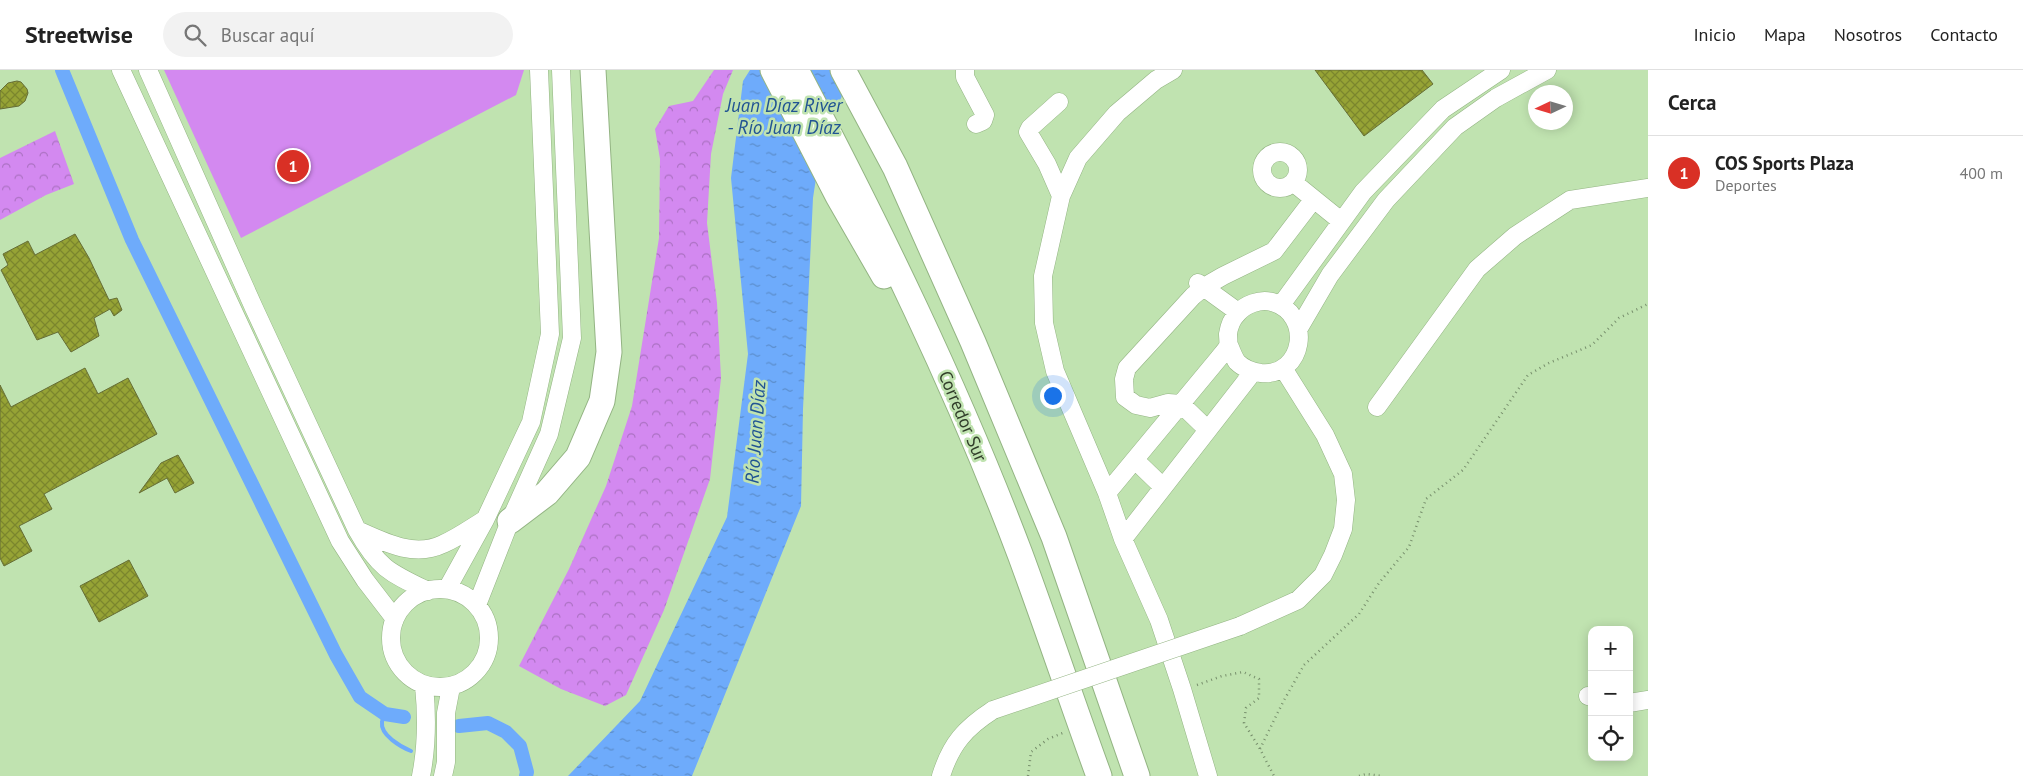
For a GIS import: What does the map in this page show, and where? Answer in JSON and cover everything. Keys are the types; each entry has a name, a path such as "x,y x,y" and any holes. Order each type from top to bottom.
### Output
{"highway":[{"path":"510,521 547,493 578,457 602,401 609,352 594,70"},
{"path":"772,70 848,191"},
{"name":"Corredor Sur","path":"796,70 848,191 902,279 963,415 1019,553 1099,776"},
{"path":"843,70 895,167 974,342 1054,537 1137,776"}],"street":[{"path":"120,70 340,541 365,580 395,619"},
{"path":"148,70 213,217 358,530 376,559 388,571 428,590"},
{"path":"447,589 484,520 531,422 550,334 539,70"},
{"path":"477,605 510,521 550,434 572,338 561,70"},
{"path":"965,70 965,77 985,115 983,121 976,124"},
{"path":"1173,70 1156,80 1117,112 1078,158 1061,196 1042,276 1044,323 1055,371 1107,494 1123,539 1159,620 1208,776"},
{"path":"1281,305 1363,192 1443,109 1501,70"},
{"path":"1298,328 1330,275 1386,200 1455,127 1496,98 1547,70"},
{"path":"1059,102 1028,132 1047,164 1061,196"},
{"path":"1047,164 1078,158"},
{"path":"164,164 185,194 198,207 213,217"},
{"path":"1294,183 1341,221"},
{"path":"1377,407 1477,269 1515,236 1570,200 1648,188"},
{"path":"1208,430 1181,404 1168,403 1150,408 1136,405 1126,397 1124,379 1127,368 1201,285 1274,251 1313,200"},
{"path":"213,217 210,234 211,248 219,283"},
{"path":"1201,285 1238,312"},
{"path":"1258,302 1270,302 1281,305 1292,315 1298,328 1300,343 1294,358 1283,368 1268,374 1253,372 1237,362 1229,345 1228,333 1231,322 1238,312 1247,305 1258,302"},
{"path":"1107,494 1229,345"},
{"path":"941,776 948,755 964,732 993,710 1240,626 1298,600 1322,575 1333,555 1343,529 1346,500 1343,474 1325,435 1283,368"},
{"path":"1123,539 1253,372"},
{"path":"1134,460 1163,487"},
{"path":"358,530 390,545 418,550 442,545 484,520"},
{"path":"447,589 463,594 477,605 487,623 489,644 483,663 469,678 450,687 437,688 424,685 410,677 399,665 393,650 392,635 395,619 403,606 414,597 428,590 447,589"},
{"path":"421,776 427,712 424,685"},
{"path":"443,776 446,762 446,713 450,687"},
{"path":"1633,702 1648,700"}],"path":[{"path":"1260,749 1304,665 1359,614 1379,583 1410,547 1426,499 1463,470 1528,375 1550,363 1592,345 1619,318 1648,304"},
{"path":"1197,685 1243,672 1259,679 1259,698 1246,708 1244,723 1274,776"},
{"path":"1028,776 1031,752 1048,739 1065,732"},
{"path":"1359,776 1366,774 1382,776"}],"green space":[{"path":"164,70 524,70 516,95 241,238"},
{"path":"714,70 733,70 723,94 711,154 707,223 717,303 721,378 710,479 664,610 626,695 605,706 561,689 519,666 569,569 606,486 632,406 659,238 660,159 655,129 669,106 693,101"},
{"path":"55,131 74,184 46,195 0,220 0,158"}],"water":[{"name":"Juan Díaz River - Río Juan Díaz","path":"750,70 854,70 822,139 813,198 803,409 801,506 692,776 568,776 640,701 727,517 748,354 731,178 743,81"}],"building":[{"path":"1315,70 1422,70 1433,84 1364,136"},
{"path":"21,82 27,89 28,93 25,101 19,106 0,109 0,91 8,83"},
{"path":"75,234 109,300 117,298 122,310 114,316 110,309 94,318 99,336 71,352 58,332 37,340 1,270 8,265 3,254 28,241 35,255"},
{"path":"85,368 98,394 128,378 157,434 44,494 52,509 19,526 32,551 4,566 0,558 0,385 11,407"},
{"path":"178,455 194,483 175,493 167,478 139,493 161,463"},
{"path":"129,560 148,596 99,622 80,586"}],"waterway":[{"path":"62,70 132,240 336,655 360,697 385,714 404,717"},
{"path":"385,714 382,722 384,731 397,743 411,751"},
{"path":"459,726 488,723 506,732 520,746 527,772 526,776"}],"place":[{"name":"COS Sports Plaza","path":"293,166"}],"water label":[{"name":"Río Juan Díaz","path":"755,432"}]}
